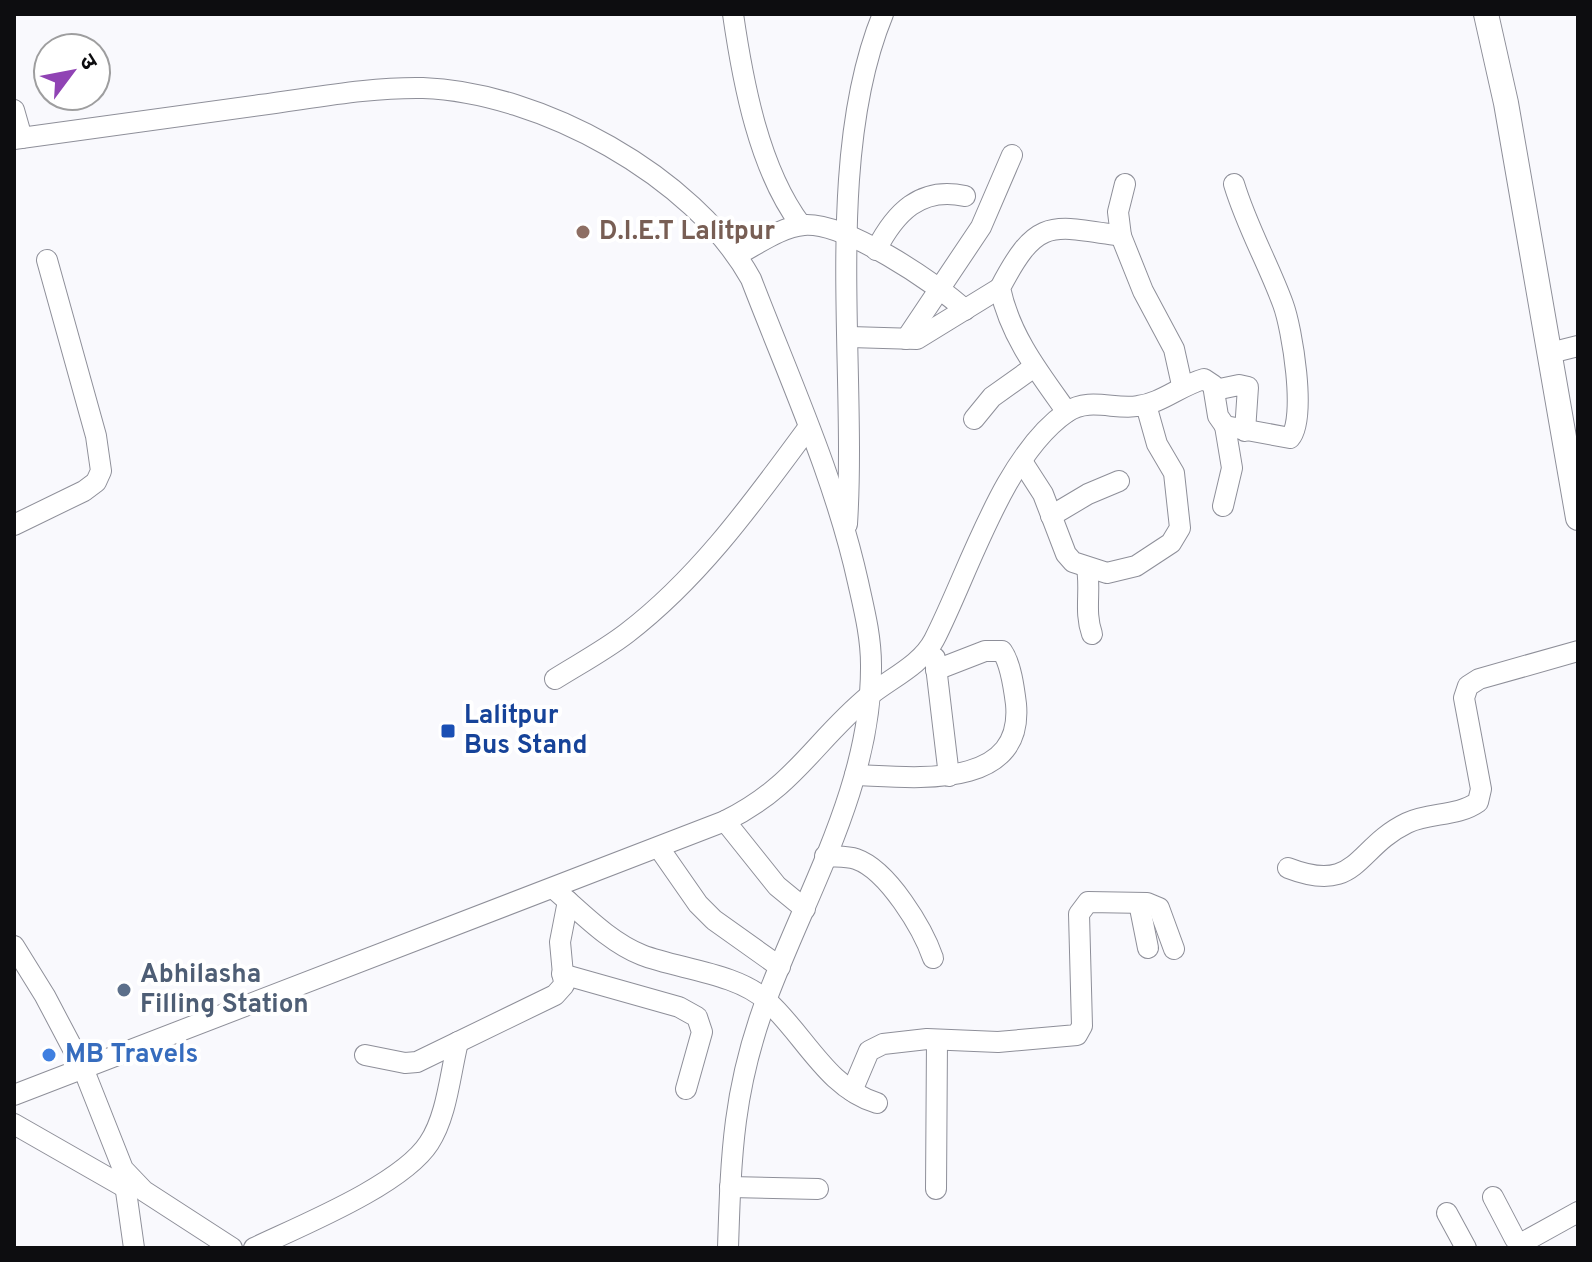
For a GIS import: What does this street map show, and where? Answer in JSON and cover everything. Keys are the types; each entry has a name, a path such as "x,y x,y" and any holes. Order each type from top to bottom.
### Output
{"main road":[{"path":"1486,14 1550,353 1573,457 1578,518"}],"street":[{"path":"733,14 748,99 771,175 777,190 801,225"},
{"path":"847,532 851,466 848,238 853,126 882,16"},
{"path":"14,110 18,139 354,92 423,88 474,95 520,106 624,156 662,178 703,214 737,255 751,279 847,532 869,633 869,696 855,775 805,909 766,999 738,1087 730,1154 728,1248"},
{"path":"906,339 988,214 1012,155"},
{"path":"1125,184 1118,212 1121,236 1143,291 1174,349 1182,385"},
{"path":"14,1095 561,895 659,848 725,821 790,779 869,696 918,659 933,642 975,549 1023,463 1046,430 1067,412 1087,404 1146,405 1182,385 1204,379 1215,390 1218,416 1235,428 1290,438 1297,425 1298,399 1283,303 1247,226 1234,184"},
{"path":"876,250 904,206 939,193 965,196"},
{"path":"737,255 783,230 801,225 827,227 876,250 940,287 965,310"},
{"path":"850,337 906,339 929,334 1000,288 1024,250 1041,233 1054,227 1121,236"},
{"path":"14,525 84,491 96,482 101,471 96,436 47,260"},
{"path":"1000,288 1008,319 1034,367 1067,412"},
{"path":"1550,353 1578,346"},
{"path":"974,419 992,397 1034,367"},
{"path":"1215,390 1239,385 1248,387 1235,428 1232,468 1223,506"},
{"path":"1023,463 1036,480 1066,554 1073,562 1107,573 1136,566 1177,537 1180,528 1174,473 1157,444 1146,405"},
{"path":"555,679 627,634 682,584 733,528 808,428"},
{"path":"1051,516 1088,494 1119,481"},
{"path":"1087,568 1090,586 1086,609 1092,634"},
{"path":"933,642 949,776"},
{"path":"855,775 949,776 978,768 1005,748 1014,732 1015,694 1002,651 985,651 936,670"},
{"path":"1288,868 1320,878 1334,876 1350,868 1407,823 1467,810 1478,802 1481,789 1464,698 1468,686 1479,679 1578,651"},
{"path":"725,821 777,886 805,909"},
{"path":"659,848 698,904 780,967"},
{"path":"825,856 856,859 881,875 916,921 933,958"},
{"path":"365,1055 405,1063 417,1062 555,995 564,985 560,942 561,895"},
{"path":"561,895 634,951 699,969 766,999 820,1062 852,1091 877,1103"},
{"path":"852,1091 873,1047 937,1040 998,1042 1077,1035 1082,1026 1080,909 1094,901 1139,903 1159,908 1174,949"},
{"path":"1139,903 1148,948"},
{"path":"14,946 83,1068 124,1178 134,1248"},
{"path":"562,974 679,1007 697,1017 702,1032 686,1089"},
{"path":"936,1189 937,1040"},
{"path":"254,1248 360,1195 416,1158 429,1143 439,1119 458,1042"},
{"path":"14,1124 124,1178 232,1248"},
{"path":"730,1187 818,1189"},
{"path":"1493,1197 1515,1239 1522,1243 1578,1212"},
{"path":"1447,1213 1466,1248"}],"place":[{"name":"D.I.E.T Lalitpur","path":"583,232"},
{"name":"Lalitpur Bus Stand","path":"448,731"},
{"name":"Abhilasha Filling Station","path":"124,990"},
{"name":"MB Travels","path":"49,1055"}]}
